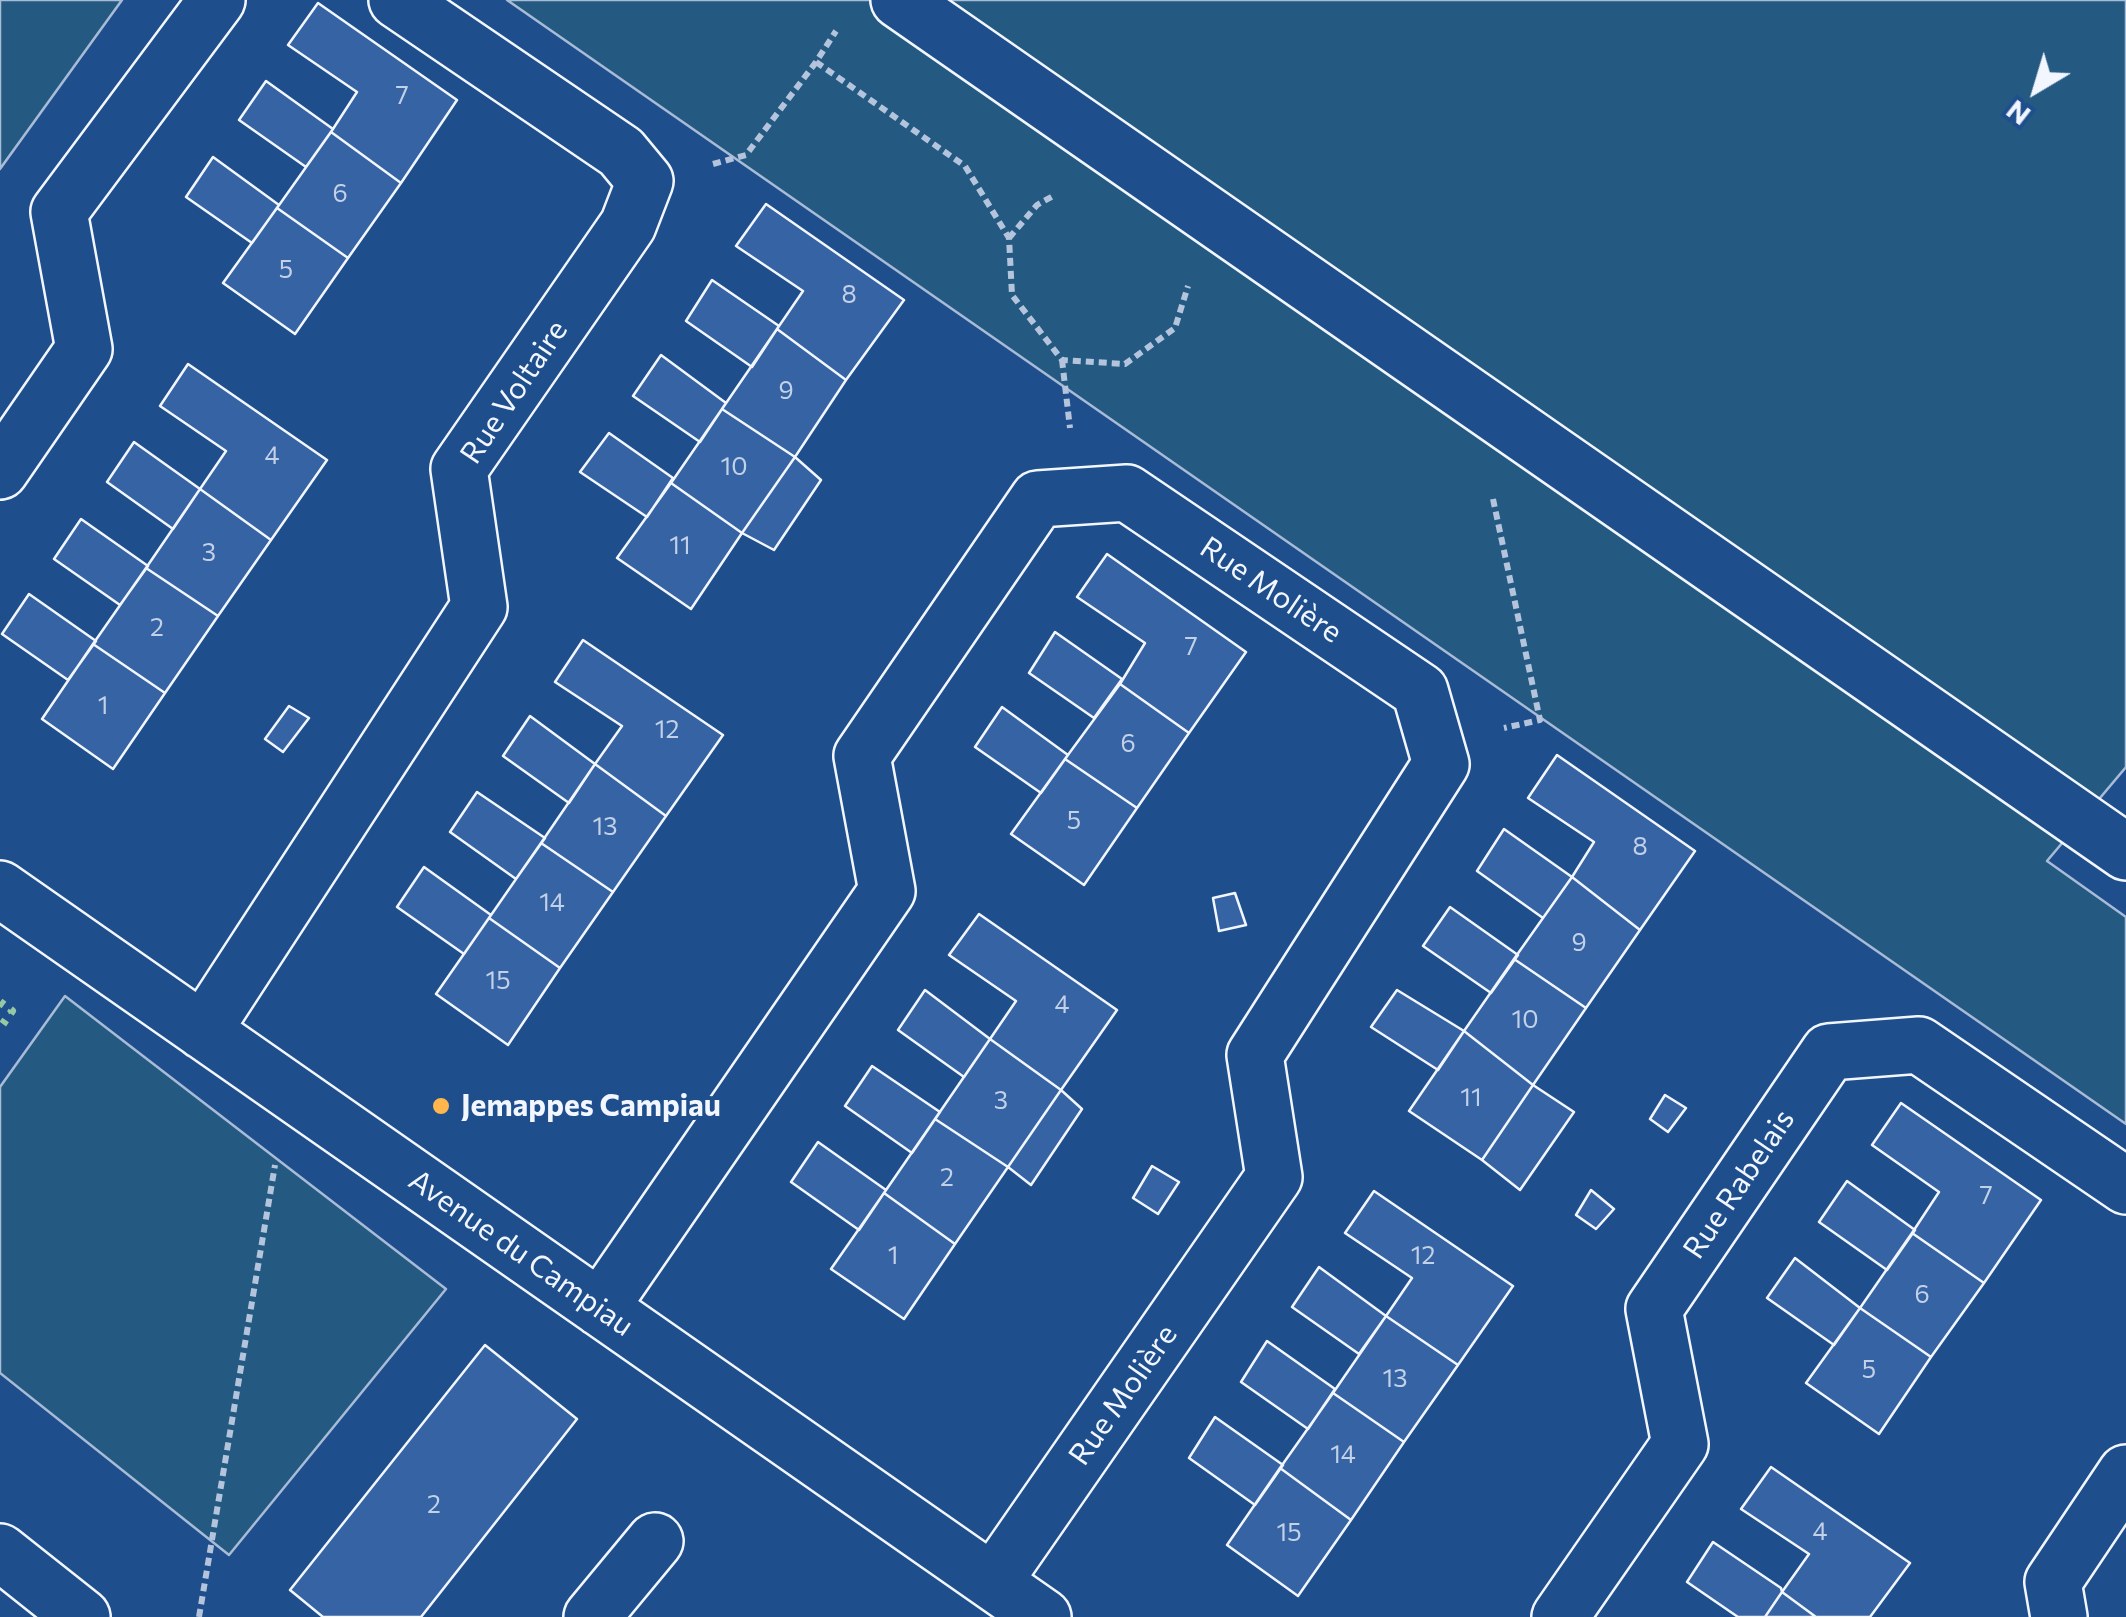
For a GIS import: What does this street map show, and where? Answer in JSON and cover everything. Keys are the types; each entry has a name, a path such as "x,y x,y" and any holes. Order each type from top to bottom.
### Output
{"street":[{"path":"0,471 84,349 59,212 217,0"},
{"path":"397,0 621,152 645,181"},
{"path":"899,0 2126,852"},
{"name":"Rue Voltaire","path":"204,1032 479,607 459,470 628,225 645,181"},
{"name":"Rue Molière","path":"600,1308 887,891 862,756 1038,498 1127,493 1420,690 1441,764 1255,1055 1274,1177 993,1582"},
{"name":"Avenue du Campiau","path":"0,890 1043,1617"},
{"name":"Rue Rabelais","path":"1560,1617 1680,1444 1654,1309 1829,1052 1919,1045 2126,1186"},
{"path":"2059,1617 2052,1582 2126,1474"},
{"path":"592,1617 655,1541"},
{"path":"0,1552 82,1617"}],"path":[{"path":"645,181 746,155 816,62 845,16"},
{"path":"816,62 965,166 1009,238 1012,295 1062,360 1125,364 1175,328 1196,258 1181,197"},
{"path":"1436,745 1540,720 1469,396"},
{"path":"199,1617 288,1090"}],"shaded area":[{"path":"0,0 122,0 0,169"},
{"path":"507,0 2126,0 2126,767 2047,861 2126,917 2126,1124"},
{"path":"65,996 446,1289 229,1555 0,1373 0,1087"}],"building":[{"path":"318,3 457,100 401,183 331,132 357,92 288,45"},
{"path":"266,81 333,129 306,167 239,120"},
{"path":"331,132 401,183 348,258 277,208"},
{"path":"213,157 279,205 252,243 186,197"},
{"path":"766,204 904,300 846,380 777,329 803,291 736,246"},
{"path":"277,208 348,258 295,334 223,283"},
{"path":"712,280 779,326 752,367 686,321"},
{"path":"777,329 846,380 795,457 722,409"},
{"path":"661,355 726,403 700,442 633,396"},
{"path":"188,364 327,460 271,540 200,489 226,451 160,406"},
{"path":"722,409 795,457 742,533 671,483"},
{"path":"609,433 673,478 647,517 580,472"},
{"path":"134,442 200,489 173,529 107,482"},
{"path":"795,457 821,480 774,550 742,533"},
{"path":"671,483 742,533 691,609 617,558"},
{"path":"200,489 271,540 218,616 146,568"},
{"path":"81,519 148,566 120,605 54,559"},
{"path":"1107,554 1246,652 1189,733 1120,684 1145,643 1077,597"},
{"path":"146,568 218,616 165,693 93,644"},
{"path":"29,594 96,641 68,680 2,634"},
{"path":"1055,632 1122,679 1094,718 1029,673"},
{"path":"583,640 723,735 666,816 595,764 622,726 555,682"},
{"path":"93,644 165,693 113,769 42,719"},
{"path":"1120,684 1189,733 1137,808 1065,759"},
{"path":"289,706 309,718 283,752 265,739"},
{"path":"1002,707 1068,755 1041,793 975,747"},
{"path":"530,716 595,764 569,803 503,756"},
{"path":"1557,755 1695,851 1640,930 1572,877 1594,842 1528,798"},
{"path":"1065,759 1137,808 1084,885 1011,834"},
{"path":"595,764 666,816 613,892 541,843"},
{"path":"477,792 545,838 516,879 450,832"},
{"path":"1504,829 1572,877 1543,918 1477,871"},
{"path":"541,843 613,892 560,968 489,918"},
{"path":"424,867 491,915 464,954 397,907"},
{"path":"1572,877 1640,930 1586,1008 1514,959"},
{"path":"1235,893 1246,925 1219,931 1213,898"},
{"path":"1450,907 1518,955 1491,993 1423,946"},
{"path":"979,914 1117,1010 1061,1090 990,1039 1016,1001 949,955"},
{"path":"489,918 560,968 508,1045 436,994"},
{"path":"1514,959 1586,1008 1533,1085 1464,1031"},
{"path":"925,990 990,1039 964,1077 898,1030"},
{"path":"1397,990 1464,1031 1438,1070 1371,1027"},
{"path":"1464,1031 1533,1085 1482,1160 1409,1111"},
{"path":"990,1039 1061,1090 1008,1167 935,1119"},
{"path":"872,1066 940,1112 912,1153 845,1106"},
{"path":"1533,1085 1574,1112 1520,1190 1482,1160"},
{"path":"1061,1090 1082,1109 1031,1185 1008,1167"},
{"path":"1665,1095 1686,1108 1668,1132 1650,1119"},
{"path":"1901,1103 2041,1200 1984,1283 1912,1233 1939,1192 1872,1145"},
{"path":"935,1119 1008,1167 955,1244 884,1193"},
{"path":"818,1142 886,1190 859,1230 791,1182"},
{"path":"1152,1166 1179,1182 1158,1214 1133,1198"},
{"path":"1847,1181 1915,1230 1887,1270 1819,1222"},
{"path":"1591,1190 1614,1209 1596,1229 1576,1215"},
{"path":"1374,1191 1513,1286 1458,1365 1386,1316 1412,1278 1345,1233"},
{"path":"884,1193 955,1244 904,1319 831,1269"},
{"path":"1912,1233 1984,1283 1931,1357 1860,1308"},
{"path":"1795,1258 1860,1308 1834,1345 1767,1298"},
{"path":"1319,1267 1386,1316 1359,1354 1292,1307"},
{"path":"1860,1308 1931,1357 1879,1434 1806,1383"},
{"path":"1386,1316 1458,1365 1404,1442 1333,1393"},
{"path":"1267,1341 1335,1389 1308,1429 1241,1382"},
{"path":"485,1345 577,1419 421,1617 323,1617 290,1590"},
{"path":"1333,1393 1404,1442 1351,1520 1280,1468"},
{"path":"1215,1417 1283,1465 1255,1505 1189,1458"},
{"path":"1771,1467 1910,1563 1870,1617 1816,1617 1782,1592 1809,1554 1741,1509"},
{"path":"1280,1468 1351,1520 1298,1596 1227,1545"},
{"path":"1713,1542 1781,1588 1765,1617 1738,1617 1687,1582"},
{"path":"1782,1592 1816,1617 1765,1617"}],"hedge":[{"path":"0,1002 12,1011 0,1028"}],"place":[{"name":"Jemappes Campiau","path":"441,1106"}]}
